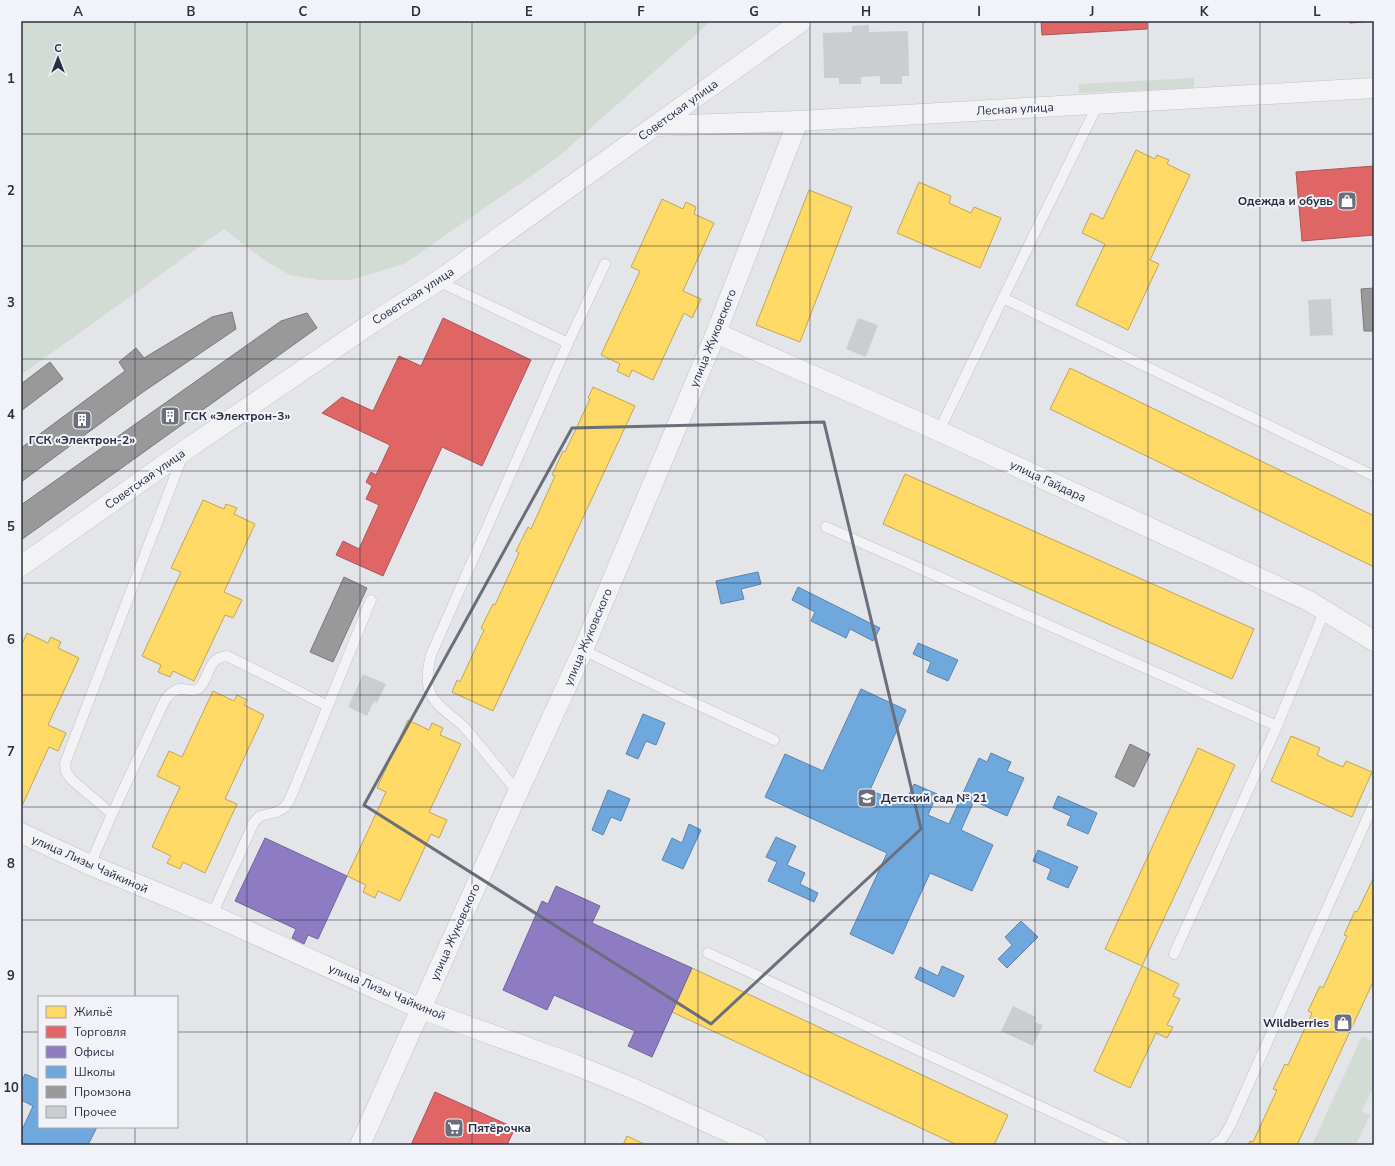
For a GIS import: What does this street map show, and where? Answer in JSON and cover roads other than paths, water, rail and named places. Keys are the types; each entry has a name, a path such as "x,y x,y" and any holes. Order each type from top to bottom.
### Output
{"street":[{"name":"Советская улица","path":"21,566 184,451 372,323 438,281 802,21"},
{"name":"Лесная улица","path":"656,126 798,121 1374,88"},
{"name":"улица Жуковского","path":"360,1145 583,650 716,333 798,121"},
{"name":"улица Гайдара","path":"716,333 939,431 1302,598 1325,610 1374,641"},
{"name":"улица Лизы Чайкиной","path":"21,833 90,865 212,915 421,1009 573,1064 632,1088 757,1145"}],"lane":[{"path":"939,431 1098,104"},
{"path":"518,792 453,716 439,707 430,694 428,668 431,655 568,343 605,264"},
{"path":"438,281 568,343"},
{"path":"1003,298 1374,476"},
{"path":"112,814 72,780 66,772 65,763 184,451"},
{"path":"826,527 1276,726"},
{"path":"212,915 254,822 260,816 277,812 285,807 290,799 371,600"},
{"path":"1174,954 1276,726 1325,610"},
{"path":"583,650 774,740"},
{"path":"90,865 165,700 175,690 181,689 193,691 200,688 213,662 219,656 227,656 328,706"},
{"path":"1214,1145 1222,1139 1230,1126 1374,803"},
{"path":"708,952 1124,1145"}],"place":[{"name":"Одежда и обувь","path":"1347,201"},
{"name":"ГСК «Электрон-3»","path":"170,416"},
{"name":"ГСК «Электрон-2»","path":"82,420"},
{"name":"Детский сад № 21","path":"867,798"},
{"name":"Wildberries","path":"1343,1023"},
{"name":"Пятёрочка","path":"454,1128"}]}
